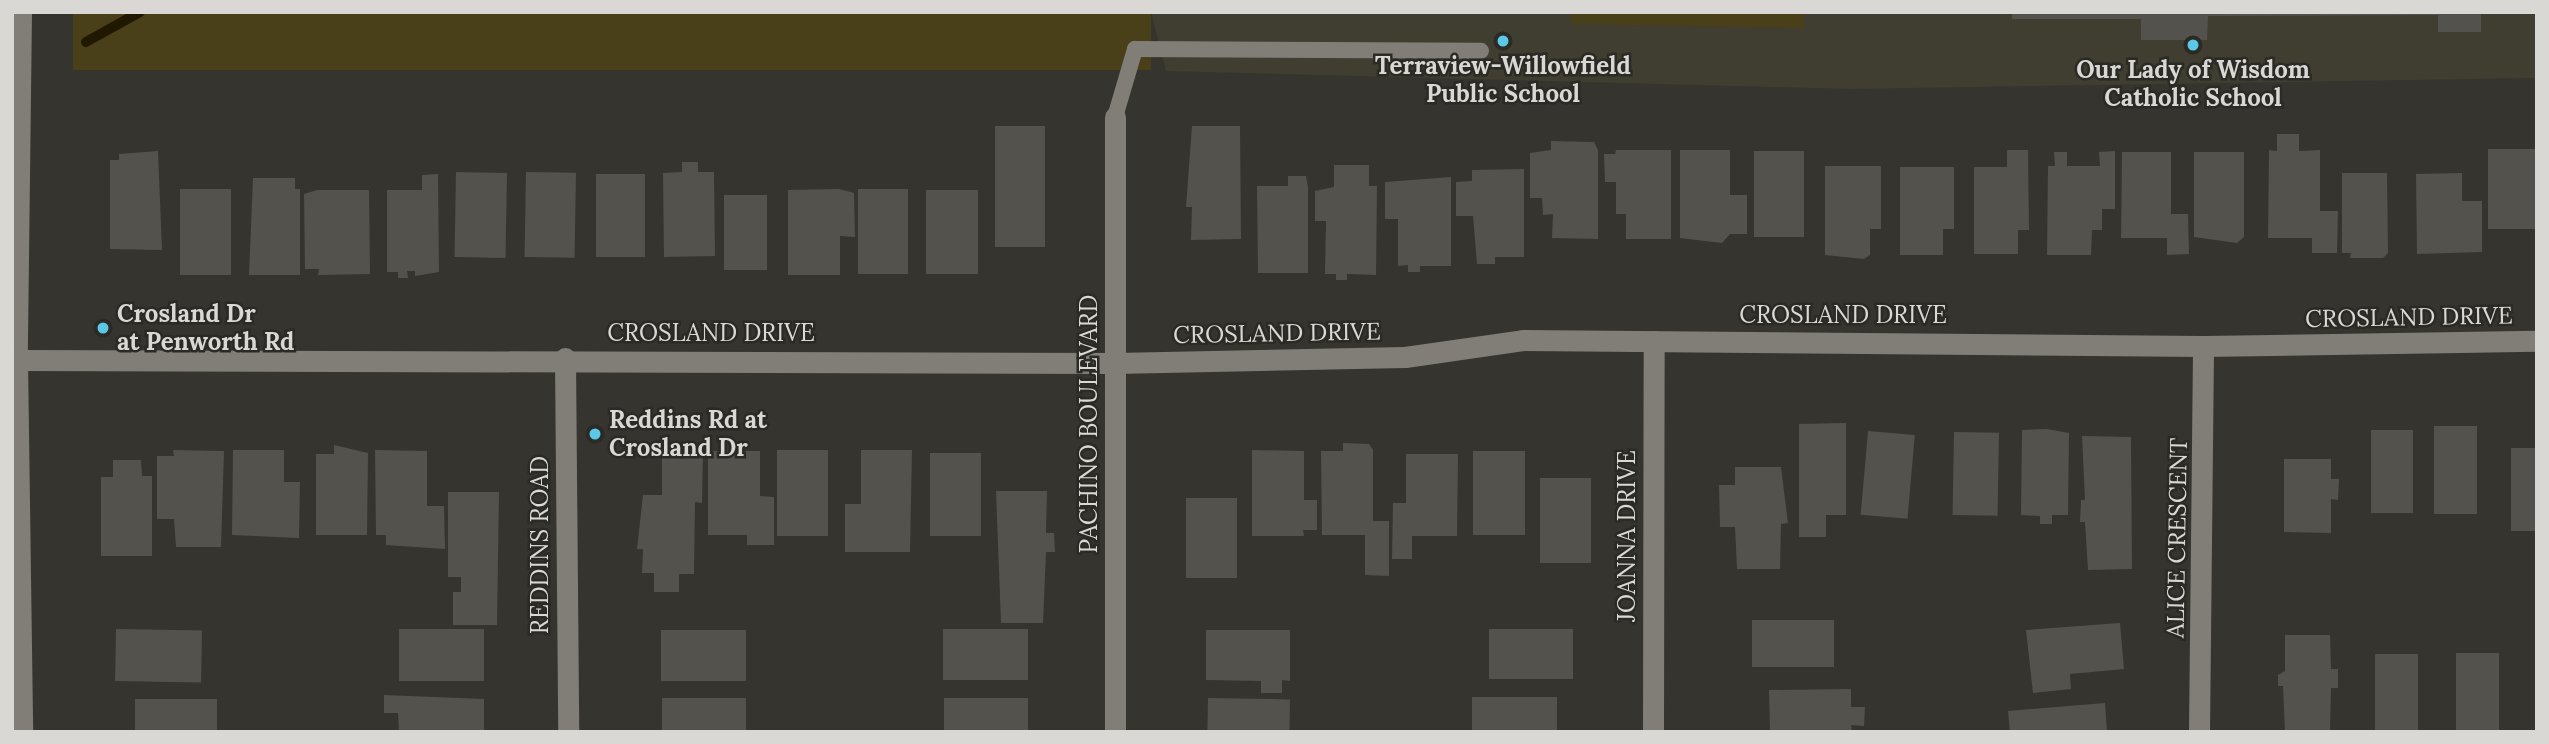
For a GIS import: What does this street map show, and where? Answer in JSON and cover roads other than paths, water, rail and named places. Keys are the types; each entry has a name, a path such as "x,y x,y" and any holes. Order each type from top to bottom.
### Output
{"street":[{"path":"21,12 17,360 22,732"},
{"name":"PACHINO BOULEVARD","path":"1115,117 1115,732"},
{"name":"CROSLAND DRIVE","path":"17,360 565,358 1115,363 1405,357 1523,340 2203,346 2537,341"},
{"name":"JOANNA DRIVE","path":"1653,732 1654,341"},
{"name":"ALICE CRESCENT","path":"2199,732 2203,346"},
{"name":"REDDINS ROAD","path":"565,358 568,732"}],"lane":[{"path":"1115,117 1135,49 1481,51"}],"waterway":[{"path":"86,42 140,12"}],"place":[{"name":"Terraview-Willowfield Public School","path":"1503,41"},
{"name":"Our Lady of Wisdom Catholic School","path":"2193,45"},
{"name":"Crosland Dr at Penworth Rd","path":"103,328"},
{"name":"Reddins Rd at Crosland Dr","path":"595,434"}]}
